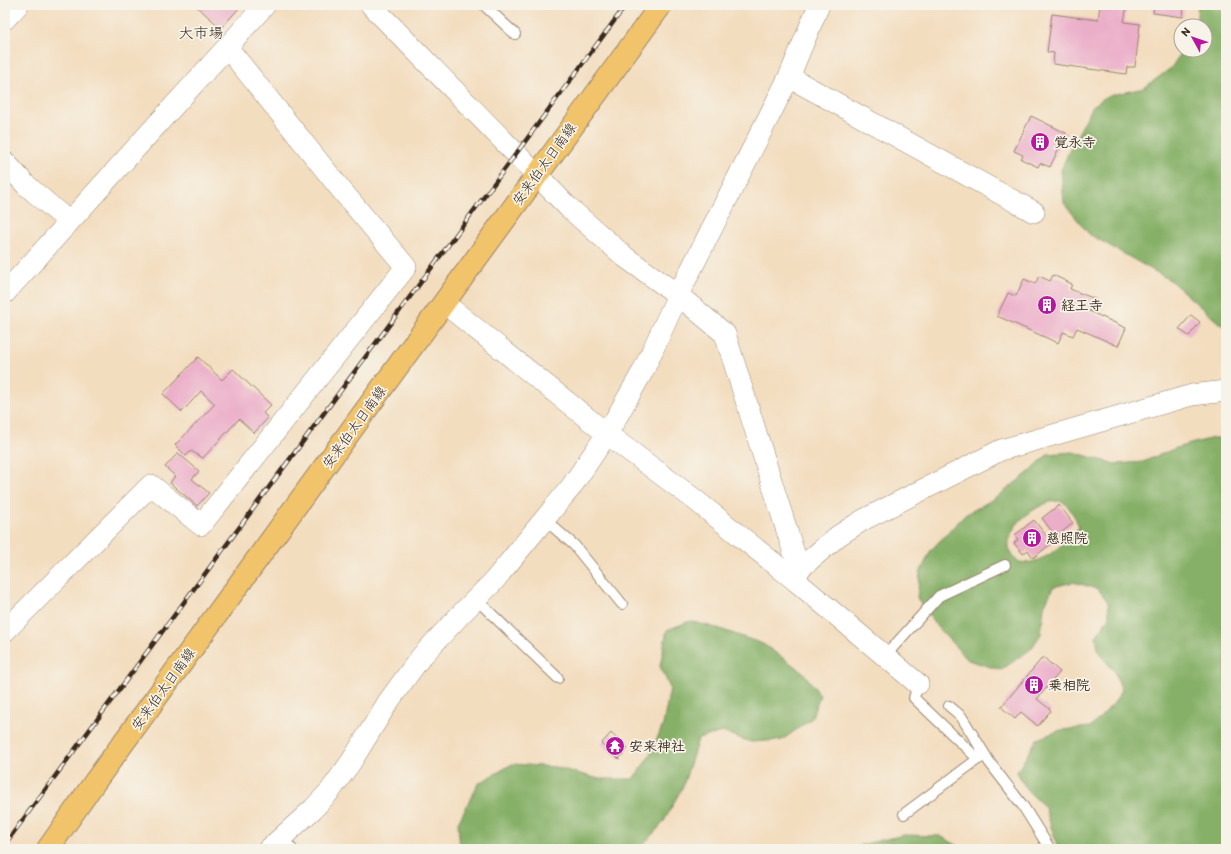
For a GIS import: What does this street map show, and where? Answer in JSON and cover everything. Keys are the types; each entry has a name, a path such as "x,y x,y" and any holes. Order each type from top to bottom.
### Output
{"main road":[{"name":"安来伯太日南線","path":"48,849 94,783 661,5"}],"street":[{"path":"5,19 18,5"},
{"path":"5,293 264,5"},
{"path":"371,5 536,176 568,207 625,257 678,295 725,334 797,575"},
{"path":"281,845 330,791 351,762 388,702 420,658 493,582 571,487 607,434 643,371 678,295 789,77 818,5"},
{"path":"5,631 151,485 201,525 406,267 343,192 227,47"},
{"path":"789,77 1034,212"},
{"path":"5,162 25,184 69,222"},
{"path":"444,303 607,434 797,575 918,684"},
{"path":"797,575 838,536 863,520 1000,450 1192,395 1226,391"}],"lane":[{"path":"484,5 515,34"},
{"path":"544,519 574,545 622,604"},
{"path":"886,656 939,596 1005,565"},
{"path":"476,599 558,678"},
{"path":"918,684 914,698 981,757 1023,806 1050,849"},
{"path":"949,706 960,716 981,757"},
{"path":"904,814 981,757"}],"green space":[{"path":"1198,5 1226,5 1226,328 1170,280 1089,234 1064,203 1061,170 1071,147 1093,106 1107,96 1144,88 1171,68 1178,58 1213,58 1213,18 1197,18"},
{"path":"1213,438 1226,438 1226,849 1058,849 1045,807 1027,790 1017,772 1037,739 1061,730 1091,727 1114,703 1122,690 1114,671 1099,653 1096,637 1109,617 1108,602 1098,589 1073,582 1053,587 1044,607 1041,634 1031,649 1001,670 968,660 937,627 917,598 920,573 931,550 965,515 997,497 1028,473 1048,454 1073,452 1115,464 1143,462 1176,448","holes":["1062,501 1072,513 1079,527 1071,537 1060,547 1045,557 1029,562 1022,562 1015,559 1010,553 1009,539 1016,525 1029,513 1043,505 1050,502"]},
{"path":"690,621 720,629 763,644 803,672 820,695 811,719 782,740 751,742 722,732 698,739 683,786 663,823 641,847 641,849 460,849 458,823 478,784 512,764 555,767 599,779 633,779 649,757 663,725 670,688 660,666 667,630"},
{"path":"904,835 940,836 964,849 855,849 864,844"}],"building":[{"path":"195,5 242,5 221,28"},
{"path":"1100,5 1127,5 1124,22 1140,24 1135,67 1127,67 1126,74 1053,64 1054,53 1047,52 1052,14 1098,20"},
{"path":"1154,5 1184,5 1183,17 1153,13"},
{"name":"覚永寺","path":"1031,116 1066,133 1050,167 1040,163 1038,167 1021,159 1023,155 1014,151"},
{"name":"経王寺","path":"1053,275 1072,284 1070,289 1095,299 1089,311 1126,328 1118,346 1077,328 1073,336 1063,332 1058,343 997,316 1008,293 1016,296 1024,279 1035,284 1039,276 1050,281"},
{"path":"1191,315 1200,322 1189,336 1179,329"},
{"path":"198,357 222,380 233,369 271,405 263,413 268,418 254,433 239,419 203,458 191,451 186,456 175,445 215,404 201,391 182,412 163,394"},
{"path":"178,453 199,471 192,479 209,493 197,506 170,483 175,476 165,467"},
{"path":"1059,505 1073,523 1056,537 1042,518"},
{"name":"慈照院","path":"1034,520 1052,543 1033,558 1028,550 1023,554 1014,543 1018,540 1015,535"},
{"name":"乗相院","path":"1043,657 1060,672 1037,699 1051,710 1038,726 1021,712 1015,719 1001,707"},
{"name":"安来神社","path":"611,733 628,748 619,759 601,744"}],"railway":[{"path":"5,844 626,5"}],"place":[{"name":"覚永寺","path":"1040,142"},
{"name":"経王寺","path":"1047,305"},
{"name":"慈照院","path":"1032,538"},
{"name":"乗相院","path":"1034,685"},
{"name":"安来神社","path":"615,746"}],"district":[{"name":"大市場","path":"201,33"}]}
